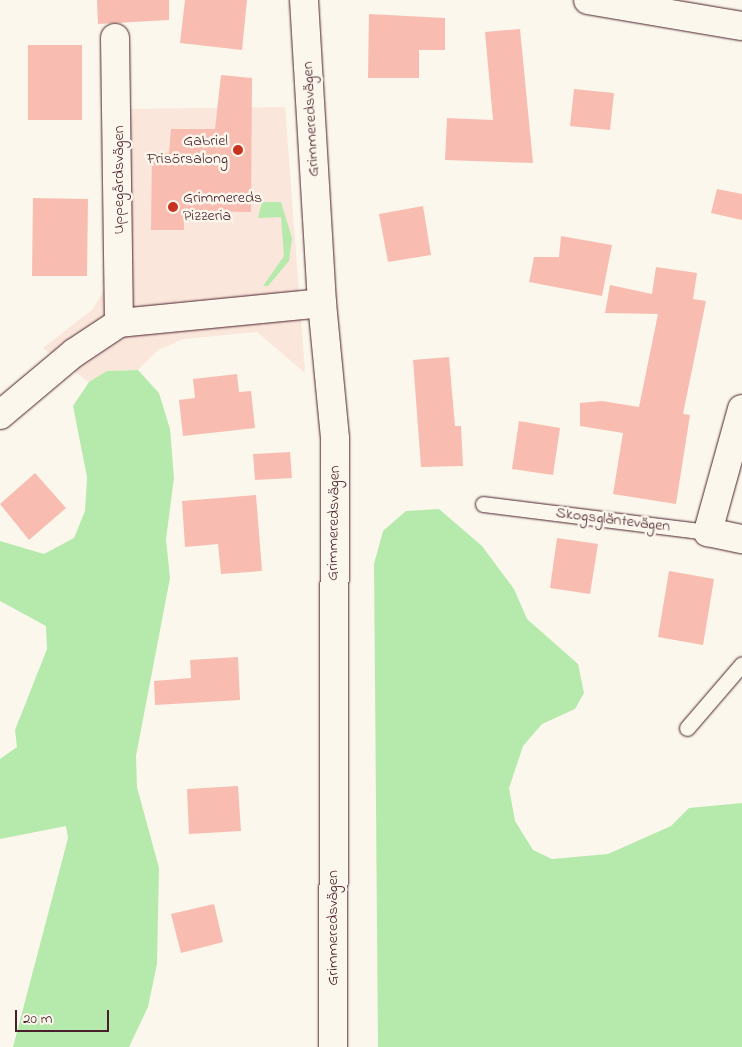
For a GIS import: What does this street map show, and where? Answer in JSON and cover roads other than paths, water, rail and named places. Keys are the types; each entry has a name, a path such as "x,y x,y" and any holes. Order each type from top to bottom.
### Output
{"street":[{"name":"Grimmeredsvägen","path":"304,0 322,303 335,439 333,1047"},
{"path":"588,0 742,26"},
{"name":"Uppegårdsvägen","path":"115,38 119,323"},
{"path":"0,415 74,353 119,323 322,303"},
{"path":"708,532 742,409"},
{"name":"Skogsgläntevägen","path":"708,532 742,539"}],"lane":[{"name":"Skogsgläntevägen","path":"483,504 708,532"},
{"path":"687,728 742,664"}],"place":[{"name":"Gabriel Frisörsalong","path":"238,150"},
{"name":"Grimmereds Pizzeria","path":"173,207"}]}
